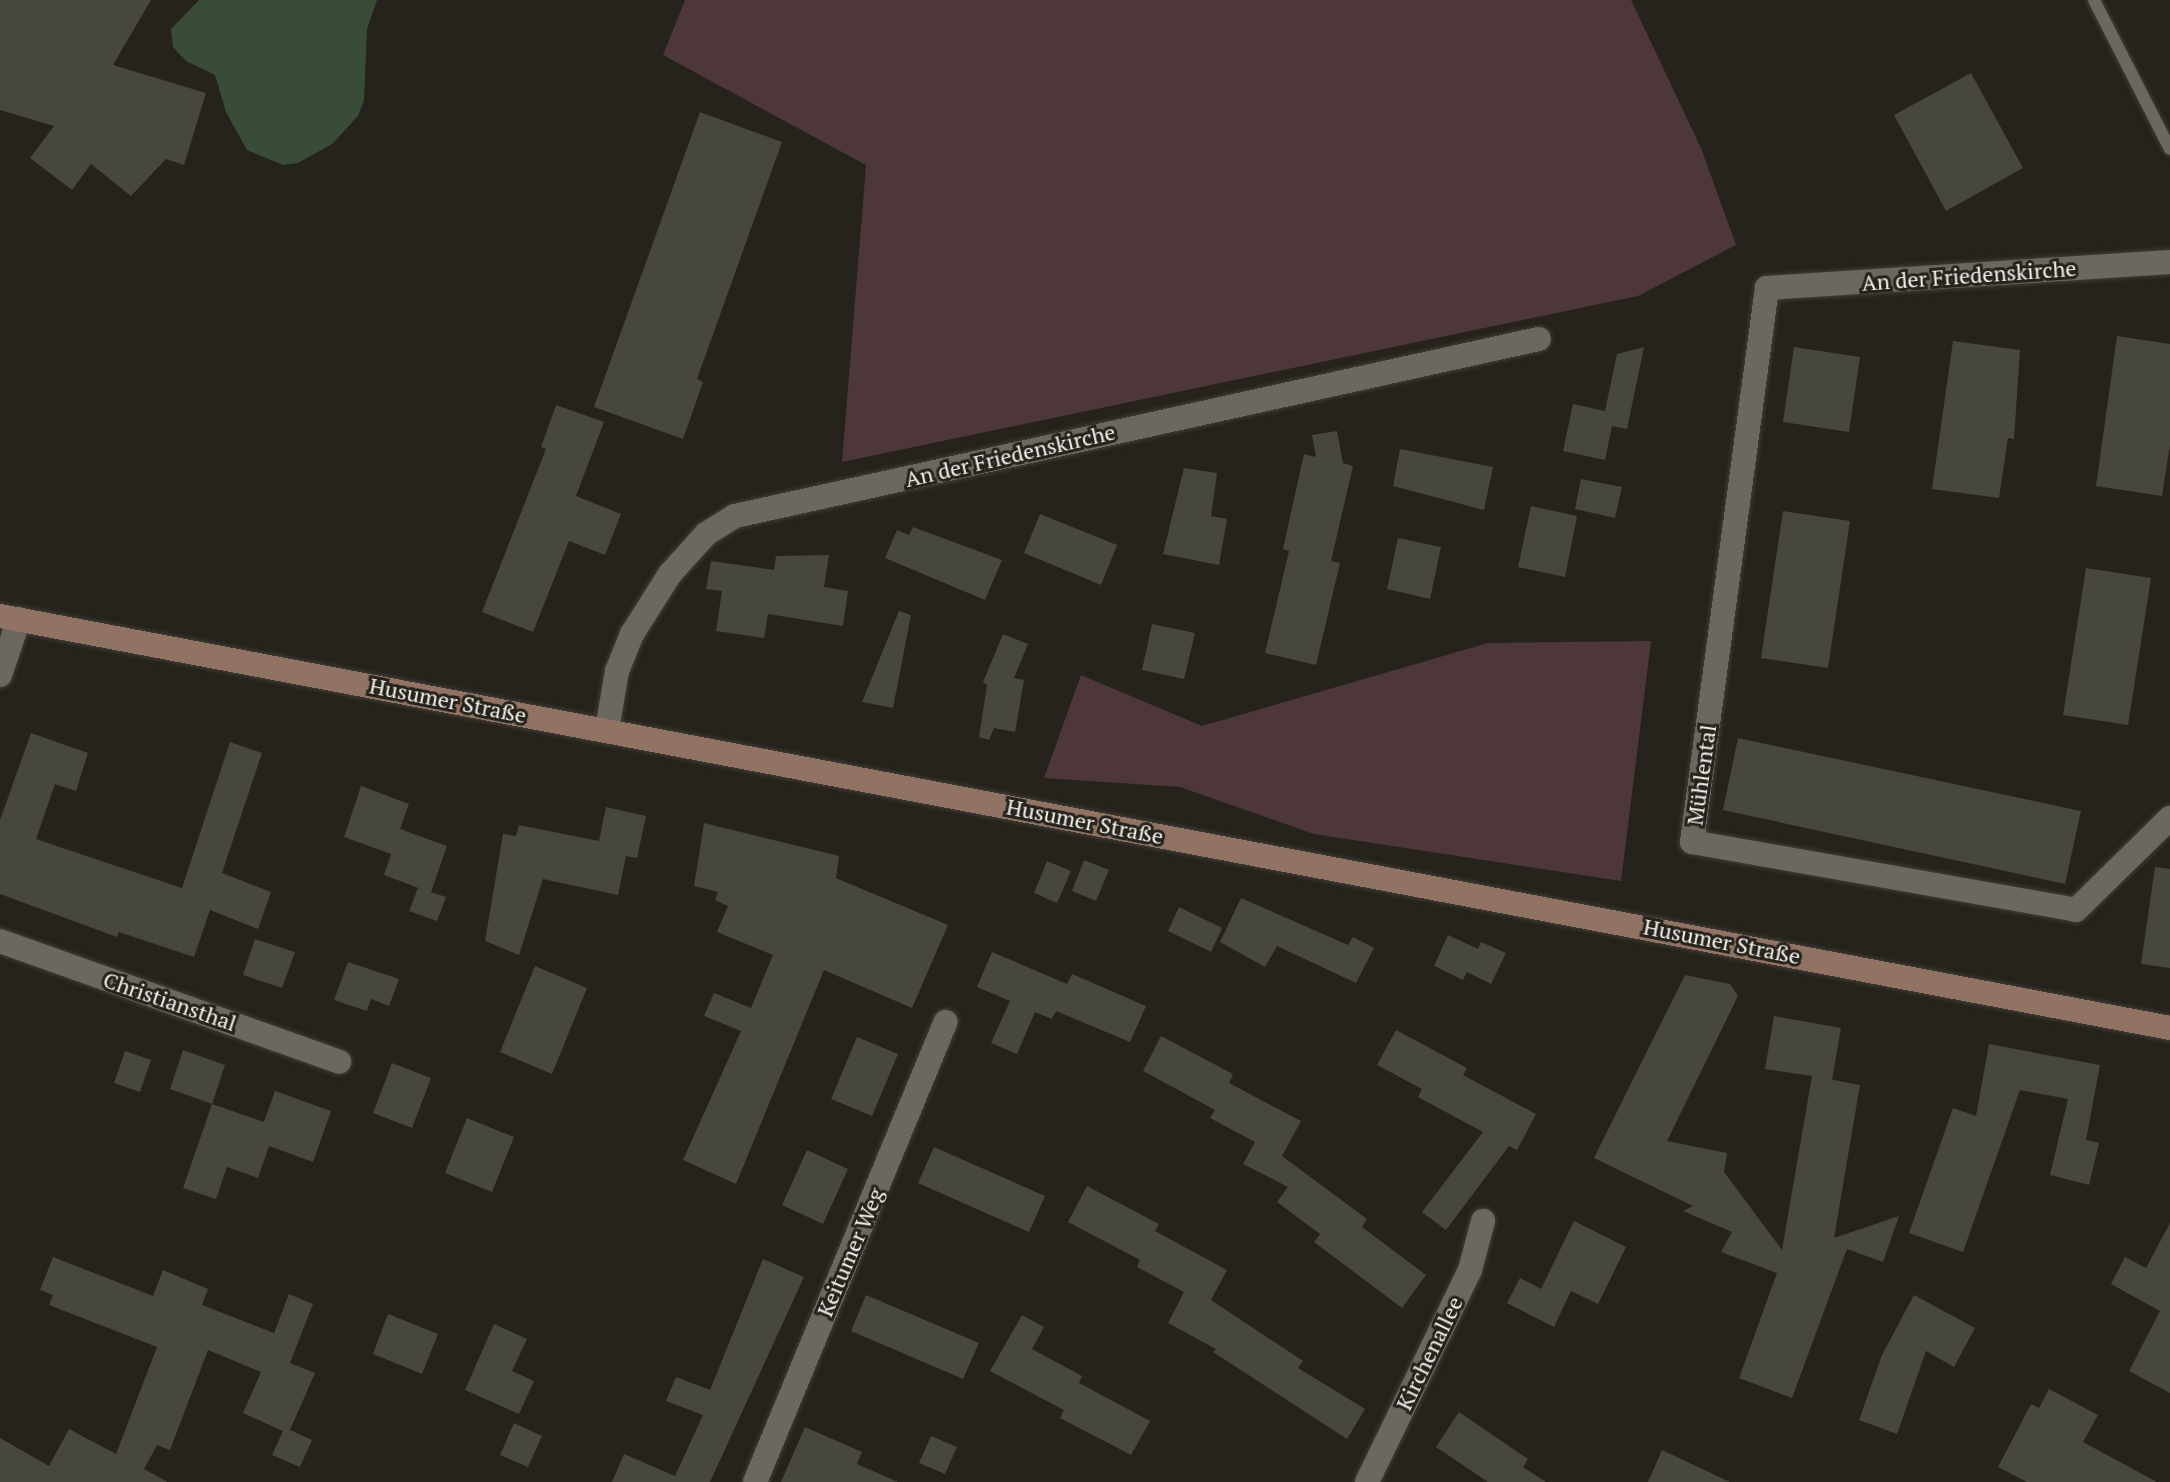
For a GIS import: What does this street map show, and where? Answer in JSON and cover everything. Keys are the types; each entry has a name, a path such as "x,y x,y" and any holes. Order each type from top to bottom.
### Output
{"main road":[{"name":"Husumer Straße","path":"10,617 2170,1028"}],"street":[{"name":"An der Friedenskirche","path":"1767,288 2170,262"},
{"name":"Mühlental","path":"1767,288 1692,842 2076,910 2170,818"},
{"name":"An der Friedenskirche","path":"607,730 617,671 632,634 670,574 706,534 735,516 1539,339"},
{"path":"0,675 10,617"},
{"name":"Christiansthal","path":"0,941 339,1062"},
{"name":"Keitumer Weg","path":"755,1482 946,1022"},
{"name":"Kirchenallee","path":"1367,1482 1470,1270 1483,1221"}],"lane":[{"path":"2094,0 2170,149"}],"shaded area":[{"path":"199,0 377,0 367,29 364,100 358,116 332,144 298,163 283,165 247,150 226,112 215,75 186,61 173,47 171,29"},
{"path":"685,0 1631,0 1701,148 1736,245 1638,296 842,462 866,165 663,55"},
{"path":"1651,641 1621,881 1314,834 1180,787 1044,778 1081,675 1202,726 1488,643"}],"building":[{"path":"0,0 151,0 113,65 206,93 184,165 166,159 131,196 91,164 72,190 30,158 54,126 0,110"},
{"path":"1971,73 2023,168 1946,211 1894,115"},
{"path":"700,112 782,142 697,379 703,382 683,439 594,407"},
{"path":"2117,336 2170,344 2170,444 2162,496 2096,486"},
{"path":"1953,341 2020,350 2014,439 2008,438 1999,498 1932,489"},
{"path":"1644,347 1627,429 1612,426 1605,460 1563,451 1573,404 1605,411 1617,354"},
{"path":"1794,347 1860,357 1849,432 1783,422"},
{"path":"556,405 604,422 576,496 621,514 605,555 569,541 533,632 482,612 546,449 541,447"},
{"path":"1337,431 1343,463 1353,466 1331,561 1340,563 1316,665 1265,653 1289,551 1283,549 1304,454 1316,457 1312,435"},
{"path":"1400,449 1493,467 1484,510 1393,486"},
{"path":"1184,468 1217,473 1211,516 1227,519 1219,565 1163,554"},
{"path":"1581,479 1622,487 1615,518 1575,509"},
{"path":"1531,506 1577,516 1565,577 1518,567"},
{"path":"1783,511 1850,521 1828,668 1761,658"},
{"path":"1040,514 1117,545 1101,585 1024,553"},
{"path":"913,527 1002,560 985,600 885,558 897,530 909,535"},
{"path":"1398,538 1441,547 1430,599 1387,589"},
{"path":"829,555 824,587 848,591 843,626 768,614 764,638 716,631 722,591 706,589 711,561 774,570 776,556"},
{"path":"2086,568 2151,578 2128,725 2063,715"},
{"path":"899,611 911,615 893,708 862,702"},
{"path":"1152,624 1195,633 1184,679 1142,670"},
{"path":"1003,634 1028,644 1014,678 1024,680 1015,732 994,728 989,740 979,737 987,685 983,682"},
{"path":"31,733 88,753 76,791 55,784 36,839 182,888 230,742 262,753 222,873 271,892 258,929 210,910 194,957 119,932 117,937 0,894 0,820"},
{"path":"1738,738 2081,811 2065,884 1723,810"},
{"path":"361,786 409,804 400,829 447,846 431,892 446,897 437,921 409,911 418,888 429,892 384,875 391,854 344,837"},
{"path":"606,807 646,816 637,858 626,856 618,895 543,879 519,955 485,941 503,834 516,836 519,825 599,841"},
{"path":"704,823 839,856 836,878 948,925 912,1008 824,970 736,1184 683,1160 741,1031 704,1016 714,993 751,1008 773,955 717,932 728,906 715,900 718,892 694,886"},
{"path":"1084,860 1109,870 1096,901 1072,891"},
{"path":"1047,861 1071,871 1057,903 1034,893"},
{"path":"2155,867 2170,869 2170,968 2141,964"},
{"path":"1241,898 1348,945 1353,937 1374,948 1356,983 1277,946 1265,967 1220,942"},
{"path":"1179,907 1222,928 1211,952 1168,931"},
{"path":"1448,935 1478,949 1481,942 1506,953 1491,984 1467,972 1463,980 1434,966"},
{"path":"255,939 295,952 282,988 243,975"},
{"path":"992,952 1067,984 1072,974 1146,1006 1130,1042 1056,1011 1052,1019 1035,1012 1017,1054 991,1043 1010,1001 977,987"},
{"path":"348,962 399,979 389,1006 371,999 367,1011 334,1000"},
{"path":"535,966 587,988 552,1074 500,1052"},
{"path":"1685,975 1730,984 1738,996 1667,1141 1727,1153 1724,1172 1782,1250 1812,1076 1765,1069 1774,1016 1841,1028 1832,1080 1860,1085 1834,1238 1899,1216 1883,1262 1847,1249 1792,1398 1739,1378 1777,1273 1721,1252 1732,1232 1683,1211 1693,1206 1594,1158"},
{"path":"1396,1030 1467,1068 1463,1075 1536,1114 1517,1150 1509,1146 1446,1230 1422,1212 1483,1132 1418,1097 1422,1089 1377,1065"},
{"path":"1161,1036 1233,1074 1229,1083 1301,1121 1282,1156 1367,1219 1362,1227 1426,1275 1402,1308 1314,1242 1320,1234 1277,1202 1288,1187 1243,1164 1255,1142 1210,1118 1215,1110 1143,1071"},
{"path":"857,1037 898,1054 872,1116 831,1099"},
{"path":"1989,1044 2100,1065 2086,1140 2099,1143 2089,1185 2050,1175 2068,1099 2020,1090 1963,1252 1909,1233 1953,1108 1976,1116"},
{"path":"183,1050 225,1065 212,1104 170,1089"},
{"path":"125,1051 151,1060 140,1092 114,1083"},
{"path":"392,1063 431,1078 412,1128 373,1113"},
{"path":"275,1091 331,1111 313,1162 269,1146 258,1178 227,1167 216,1199 183,1188 212,1104 264,1122"},
{"path":"467,1118 514,1137 492,1192 445,1173"},
{"path":"934,1147 1045,1196 1029,1232 918,1183"},
{"path":"807,1150 848,1169 823,1224 782,1205"},
{"path":"1087,1186 1159,1224 1155,1231 1227,1270 1211,1300 1303,1361 1298,1368 1365,1409 1347,1439 1213,1352 1216,1349 1168,1323 1184,1292 1137,1267 1140,1260 1068,1222"},
{"path":"1574,1221 1626,1247 1598,1304 1571,1291 1554,1327 1507,1303 1520,1278 1541,1289"},
{"path":"2170,1223 2170,1393 2129,1371 2160,1311 2111,1284 2125,1257 2146,1268"},
{"path":"53,1257 153,1296 163,1270 208,1289 202,1305 274,1333 289,1294 313,1304 290,1363 315,1373 290,1430 312,1440 300,1467 272,1455 283,1431 243,1413 261,1372 208,1350 170,1450 157,1445 144,1469 168,1482 0,1482 0,1438 49,1466 69,1429 116,1454 157,1347 49,1305 53,1295 40,1290"},
{"path":"763,1259 804,1277 710,1482 612,1482 624,1454 675,1476 703,1415 666,1401 676,1377 710,1390"},
{"path":"866,1295 979,1343 963,1379 851,1331"},
{"path":"1914,1295 1975,1328 1954,1367 1926,1351 1897,1434 1859,1420 1882,1355"},
{"path":"388,1314 438,1334 422,1374 373,1354"},
{"path":"1022,1315 1044,1327 1032,1349 1082,1376 1079,1383 1150,1421 1131,1455 1060,1418 1064,1410 990,1371"},
{"path":"494,1324 527,1339 512,1371 534,1381 519,1414 465,1390"},
{"path":"2049,1389 2098,1415 2083,1442 2157,1482 2027,1482 1998,1467 2031,1404 2039,1408"},
{"path":"1459,1412 1528,1459 1523,1467 1546,1482 1488,1482 1436,1447"},
{"path":"514,1423 542,1436 528,1467 500,1455"},
{"path":"805,1427 862,1452 857,1464 898,1482 781,1482"},
{"path":"931,1436 957,1447 945,1474 919,1463"},
{"path":"1662,1450 1730,1482 1648,1482"}]}
